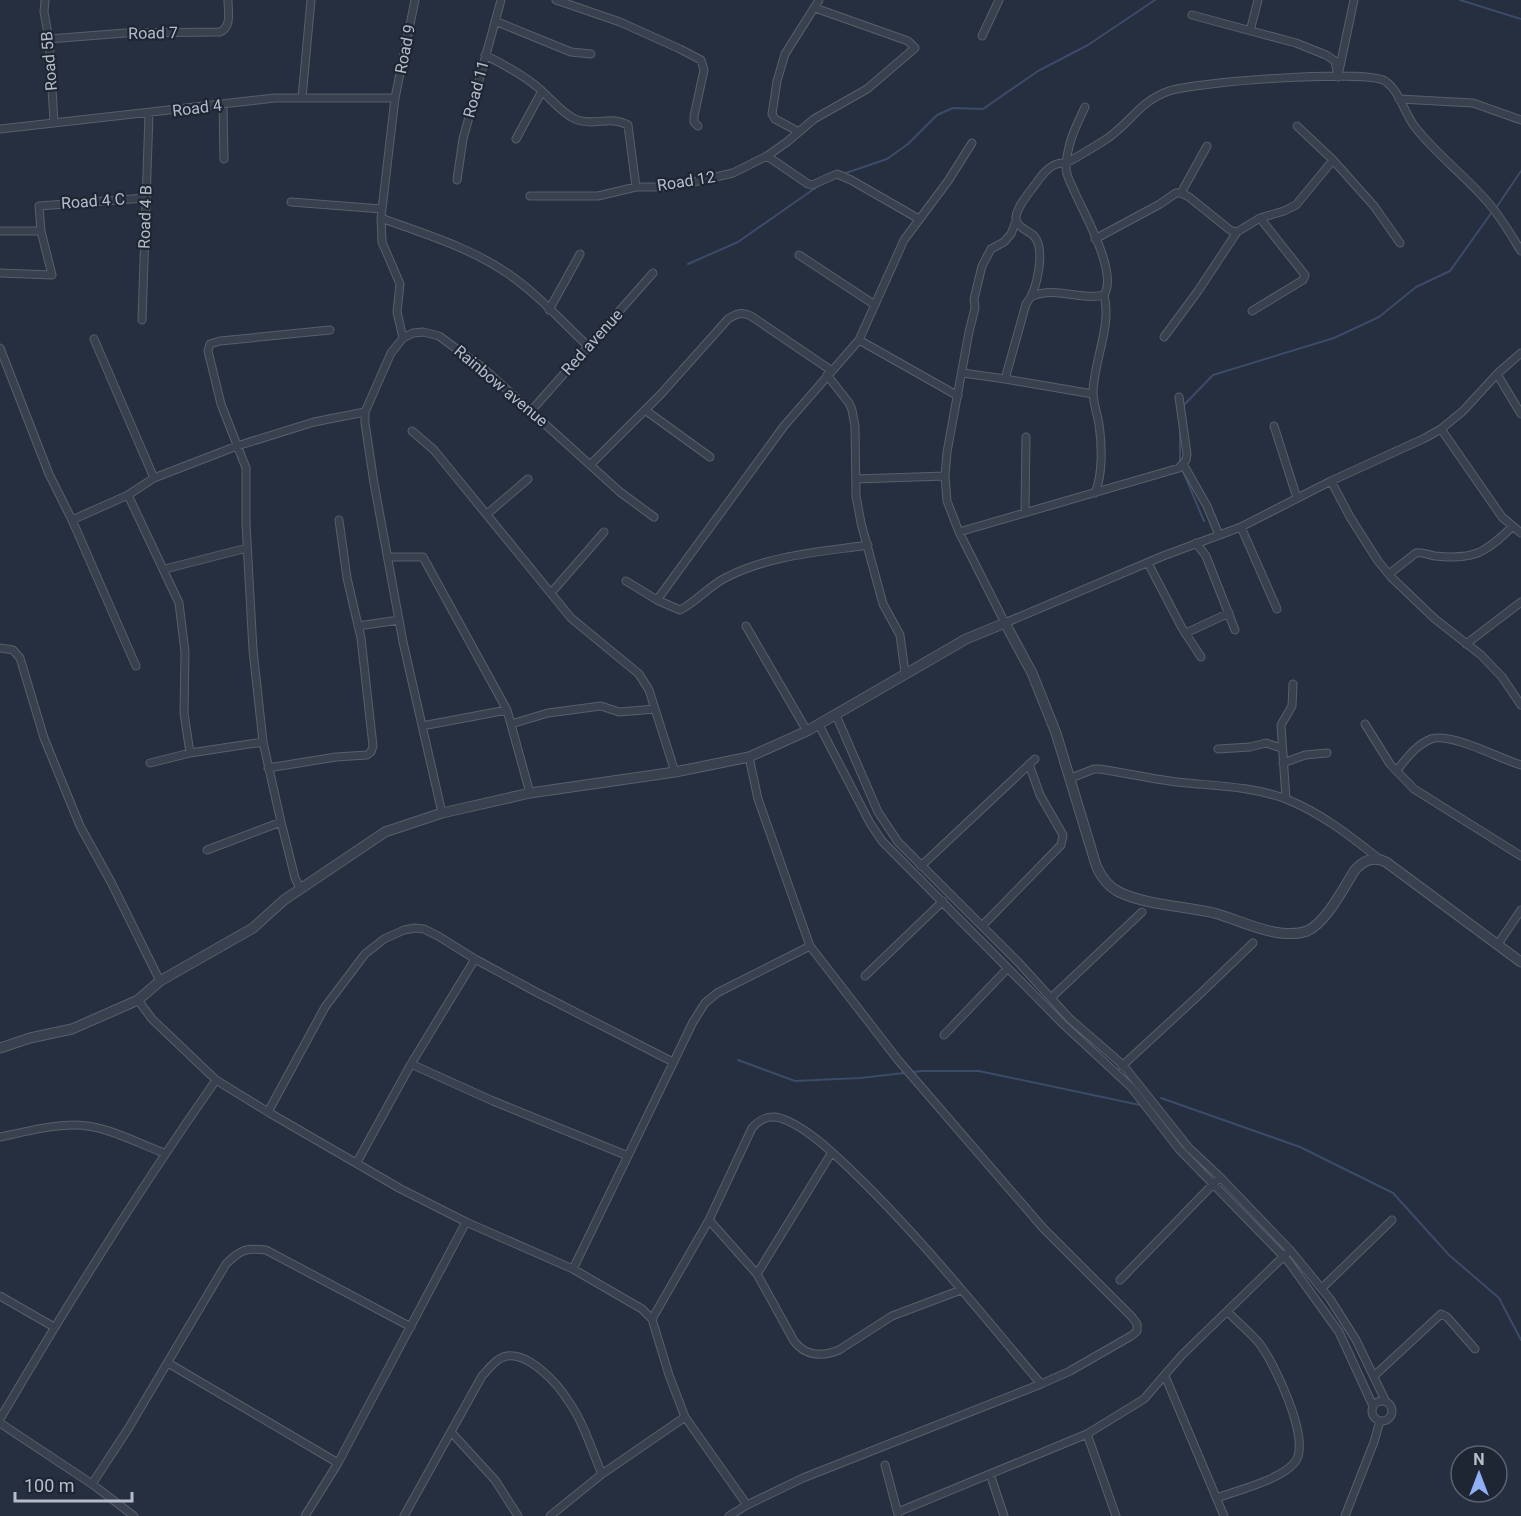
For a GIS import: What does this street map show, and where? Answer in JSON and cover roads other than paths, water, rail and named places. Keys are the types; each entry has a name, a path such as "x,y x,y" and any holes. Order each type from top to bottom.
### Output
{"street":[{"name":"Road 5B","path":"45,0 44,12 49,39 54,122"},
{"name":"Road 7","path":"49,39 125,33 220,32 228,26 228,0"},
{"path":"302,98 311,0"},
{"name":"Road 9","path":"403,338 397,312 400,284 382,243 381,218 394,98 415,0"},
{"name":"Road 11","path":"457,180 463,139 501,0"},
{"path":"556,0 620,22 680,48 701,60 704,70 694,116 694,122 698,126"},
{"path":"799,132 775,119 772,108 785,54 819,0"},
{"path":"982,36 999,0"},
{"path":"1250,31 1258,0"},
{"path":"1338,76 1354,0"},
{"name":"Road 12","path":"485,55 513,70 542,91 567,115 577,120 591,122 615,119 628,124 636,187 677,185 733,173 767,156 814,119 867,89 897,66 915,48 908,41 814,9"},
{"path":"1192,15 1296,43 1326,55 1335,61 1338,76"},
{"path":"495,21 571,52 591,54"},
{"path":"1378,858 1362,863 1323,919 1316,926 1301,933 1268,931 1212,913 1131,896 1112,888 1099,873 1056,733 1032,673 959,532 947,501 945,476 947,452 975,308 974,298 982,266 991,249 1004,243 1011,234 1017,212 1047,170 1057,164 1068,163 1115,133 1138,108 1170,90 1231,81 1338,76 1382,80 1392,88 1414,127 1485,198 1521,251"},
{"path":"516,139 542,91"},
{"name":"Road 4","path":"0,129 275,98 394,98"},
{"path":"1399,99 1473,103 1521,120"},
{"path":"223,105 224,159"},
{"path":"1085,107 1068,142 1066,170 1108,275 1108,289 1104,295 1107,312 1096,364 1093,394 1100,427 1099,482 1095,493"},
{"name":"Road 4 B","path":"142,320 148,114"},
{"path":"1297,126 1333,160 1374,206 1400,243"},
{"path":"657,600 784,426 859,340 904,240 948,181 972,143"},
{"path":"1181,193 1207,146"},
{"path":"767,156 808,184 837,174 919,219"},
{"path":"1164,337 1237,232 1260,218 1284,212 1296,205 1333,160"},
{"path":"530,196 598,196 636,187"},
{"path":"1095,239 1176,193 1181,193 1230,230 1237,232"},
{"name":"Road 4 C","path":"0,273 52,275 41,231 39,206 145,198"},
{"path":"291,202 382,209"},
{"path":"381,218 462,248 507,273 522,284 589,347"},
{"path":"1252,311 1303,280 1305,275 1260,218"},
{"path":"1016,220 1024,230 1033,235 1038,243 1040,253 1033,296"},
{"path":"0,231 41,231"},
{"path":"549,310 580,254"},
{"path":"800,255 875,305"},
{"name":"Red avenue","path":"531,411 653,273"},
{"path":"1005,379 1026,304 1033,296 1038,293 1104,295"},
{"path":"591,464 645,410 728,319 736,314 744,313 751,316 829,373 849,403 855,426 856,479 861,523 883,604 900,635 904,673"},
{"path":"300,888 295,878 263,742 253,650 246,468 220,404 208,351 210,344 220,341 330,330"},
{"name":"Rainbow avenue","path":"403,338 413,333 423,332 439,336 483,368 620,492 654,517"},
{"path":"403,338 392,352 365,412 374,483 399,620 442,813"},
{"path":"94,339 154,478"},
{"path":"859,340 958,396"},
{"path":"0,348 49,474 72,520 136,666"},
{"path":"0,1048 30,1038 72,1029 138,1000 160,981 253,928 300,888 385,832 442,813 530,793 675,772 749,757 807,731 966,639 1196,543 1241,527 1441,429 1521,353"},
{"path":"963,374 1093,394"},
{"path":"1497,374 1521,414"},
{"path":"959,532 1172,471 1186,460 1187,444 1179,397"},
{"path":"645,410 710,457"},
{"path":"72,520 128,495 154,478 237,446 314,422 365,412"},
{"path":"1274,426 1297,498"},
{"path":"1441,429 1502,517 1521,533"},
{"path":"412,430 434,450 571,618 639,674 655,709 675,772"},
{"path":"1025,512 1026,437"},
{"path":"1183,464 1207,506 1219,535"},
{"path":"856,479 945,476"},
{"path":"487,514 528,479"},
{"path":"1331,481 1350,517 1389,574 1434,619 1481,655 1502,677 1521,705"},
{"path":"128,495 165,569 179,603 185,664 184,713 190,753"},
{"path":"268,768 336,757 367,755 373,746 358,626 347,578 339,520"},
{"path":"1241,527 1277,609"},
{"path":"1389,574 1416,553 1446,556 1479,554 1492,546 1512,527"},
{"path":"551,593 604,532"},
{"path":"1196,543 1206,556 1235,630"},
{"path":"626,581 657,600 680,610 687,607 708,588 742,571 798,553 868,545"},
{"path":"165,569 248,548"},
{"path":"388,557 423,557 428,563 447,603 507,710 530,793"},
{"path":"1148,563 1201,657"},
{"path":"1466,644 1521,602"},
{"path":"1186,633 1228,613"},
{"path":"358,626 399,620"},
{"path":"746,626 807,731"},
{"path":"0,648 13,650 20,658 44,738 80,826 111,882 160,981"},
{"path":"1286,799 1281,724 1292,706 1293,684"},
{"path":"510,724 548,713 601,706 619,712 655,709"},
{"path":"422,726 507,710"},
{"path":"819,725 870,823 882,841 1064,1025 1115,1072 1142,1101 1179,1149 1283,1257 1322,1306 1339,1332 1373,1407 1372,1413 1375,1418 1384,1421 1392,1411 1356,1340 1322,1288 1290,1250 1190,1148 1123,1065 1088,1036 898,842 878,812 836,715"},
{"path":"1365,724 1390,764 1414,789 1521,856"},
{"path":"1397,770 1413,750 1432,738 1457,740 1521,765"},
{"path":"150,763 190,753 263,742"},
{"path":"1218,749 1250,747 1266,743 1281,748"},
{"path":"1283,763 1305,755 1327,753"},
{"path":"729,1516 803,1478 1070,1371 1137,1331 1137,1324 1132,1317 1042,1228 898,1060 810,946 758,799 749,757"},
{"path":"921,866 1035,759"},
{"path":"982,927 1062,845 1064,840 1036,788 1029,764"},
{"path":"1071,778 1100,769 1168,781 1261,791 1286,799 1335,824 1521,962"},
{"path":"207,850 281,822"},
{"path":"865,976 943,901"},
{"path":"1498,944 1521,910"},
{"path":"1052,998 1142,912"},
{"path":"268,1112 325,1007 365,954 384,939 404,930 424,929 593,1023 673,1062"},
{"path":"1115,1072 1252,943"},
{"path":"573,1269 673,1062 705,1003 717,993 810,946"},
{"path":"357,1162 411,1064 475,959"},
{"path":"944,1035 1008,968"},
{"path":"138,1000 152,1019 216,1080 268,1112 399,1188 466,1222 573,1269 642,1309 652,1319 685,1417 747,1505"},
{"path":"411,1064 493,1101 628,1156"},
{"path":"134,1516 92,1484 0,1421 54,1327 164,1154 216,1080"},
{"path":"652,1319 709,1220 752,1128 760,1119 772,1116 782,1118 800,1128 832,1152 870,1189 961,1290 1041,1384"},
{"path":"0,1137 76,1125 103,1130 164,1154"},
{"path":"757,1274 832,1152"},
{"path":"1120,1280 1220,1177"},
{"path":"709,1220 757,1274 794,1341 806,1353 830,1354 892,1316 961,1290"},
{"path":"1322,1288 1392,1220"},
{"path":"305,1516 338,1463 466,1222"},
{"path":"92,1484 128,1430 226,1264 237,1252 249,1248 266,1250 411,1327"},
{"path":"885,1465 898,1514 1087,1434 1144,1400 1182,1355 1290,1250"},
{"path":"0,1296 54,1327"},
{"path":"1217,1498 1276,1476 1294,1464 1299,1454 1297,1427 1275,1369 1259,1342 1227,1311"},
{"path":"1374,1376 1441,1314 1447,1317 1475,1349"},
{"path":"404,1516 482,1376 496,1361 508,1356 523,1359 537,1366 569,1401 602,1474"},
{"path":"168,1363 338,1463"},
{"path":"1165,1376 1224,1516"},
{"path":"1373,1407 1381,1401 1386,1402"},
{"path":"550,1516 602,1474 685,1417"},
{"path":"1345,1516 1380,1421"},
{"path":"451,1432 495,1480 518,1516"},
{"path":"1087,1434 1116,1516"},
{"path":"990,1474 1004,1516"}],"waterway":[{"path":"843,174 887,159 908,144 937,115 953,108 983,109 1038,71 1088,45 1155,0"},
{"path":"1460,0 1521,19"},
{"path":"1496,208 1521,171"},
{"path":"688,264 738,242 821,184"},
{"path":"1182,407 1213,375 1334,338 1379,317 1416,287 1450,271 1492,212"},
{"path":"1180,427 1180,463"},
{"path":"1182,469 1204,521"},
{"path":"738,1060 795,1081 860,1078 922,1071 979,1071 1140,1105"},
{"path":"1161,1098 1300,1147 1393,1193 1449,1255 1499,1298 1521,1340"}]}
